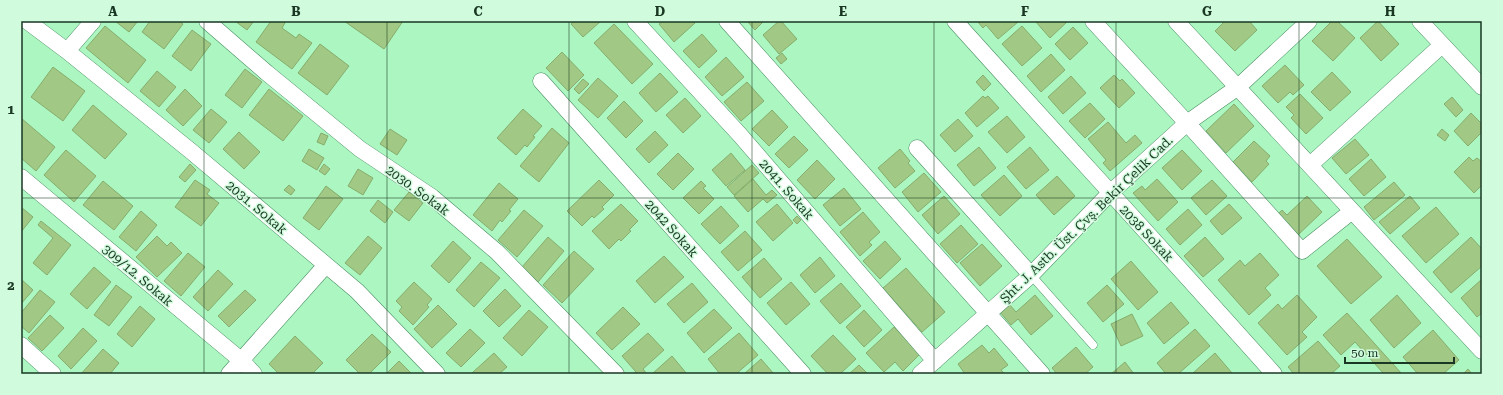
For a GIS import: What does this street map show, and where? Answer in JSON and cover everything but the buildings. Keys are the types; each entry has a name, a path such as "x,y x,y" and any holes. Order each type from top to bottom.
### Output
{"street":[{"name":"2031. Sokak","path":"27,21 67,51 192,152 357,291 437,374"},
{"path":"67,51 93,21"},
{"name":"2030. Sokak","path":"207,21 267,73 360,149 432,197 497,252 616,374"},
{"name":"2041. Sokak","path":"635,21 740,135 935,361"},
{"path":"727,21 1042,374"},
{"name":"2038 Sokak","path":"955,21 1110,193 1160,246 1274,374"},
{"path":"1093,21 1302,251 1352,211"},
{"path":"1176,21 1482,351"},
{"name":"Şht. J. Astb. Üst. Çvş. Bekir Çelik Cad.","path":"920,374 1031,275 1110,193 1187,123 1238,87 1310,21"},
{"path":"1420,21 1442,45 1479,77"},
{"path":"1310,165 1442,45"},
{"name":"2042 Sokak","path":"541,81 803,374"},
{"path":"917,148 1031,275"},
{"name":"309/12. Sokak","path":"21,177 242,361 254,374"},
{"path":"229,374 326,265"},
{"path":"21,345 53,374"}],"lane":[{"path":"1031,275 1094,345"}]}
